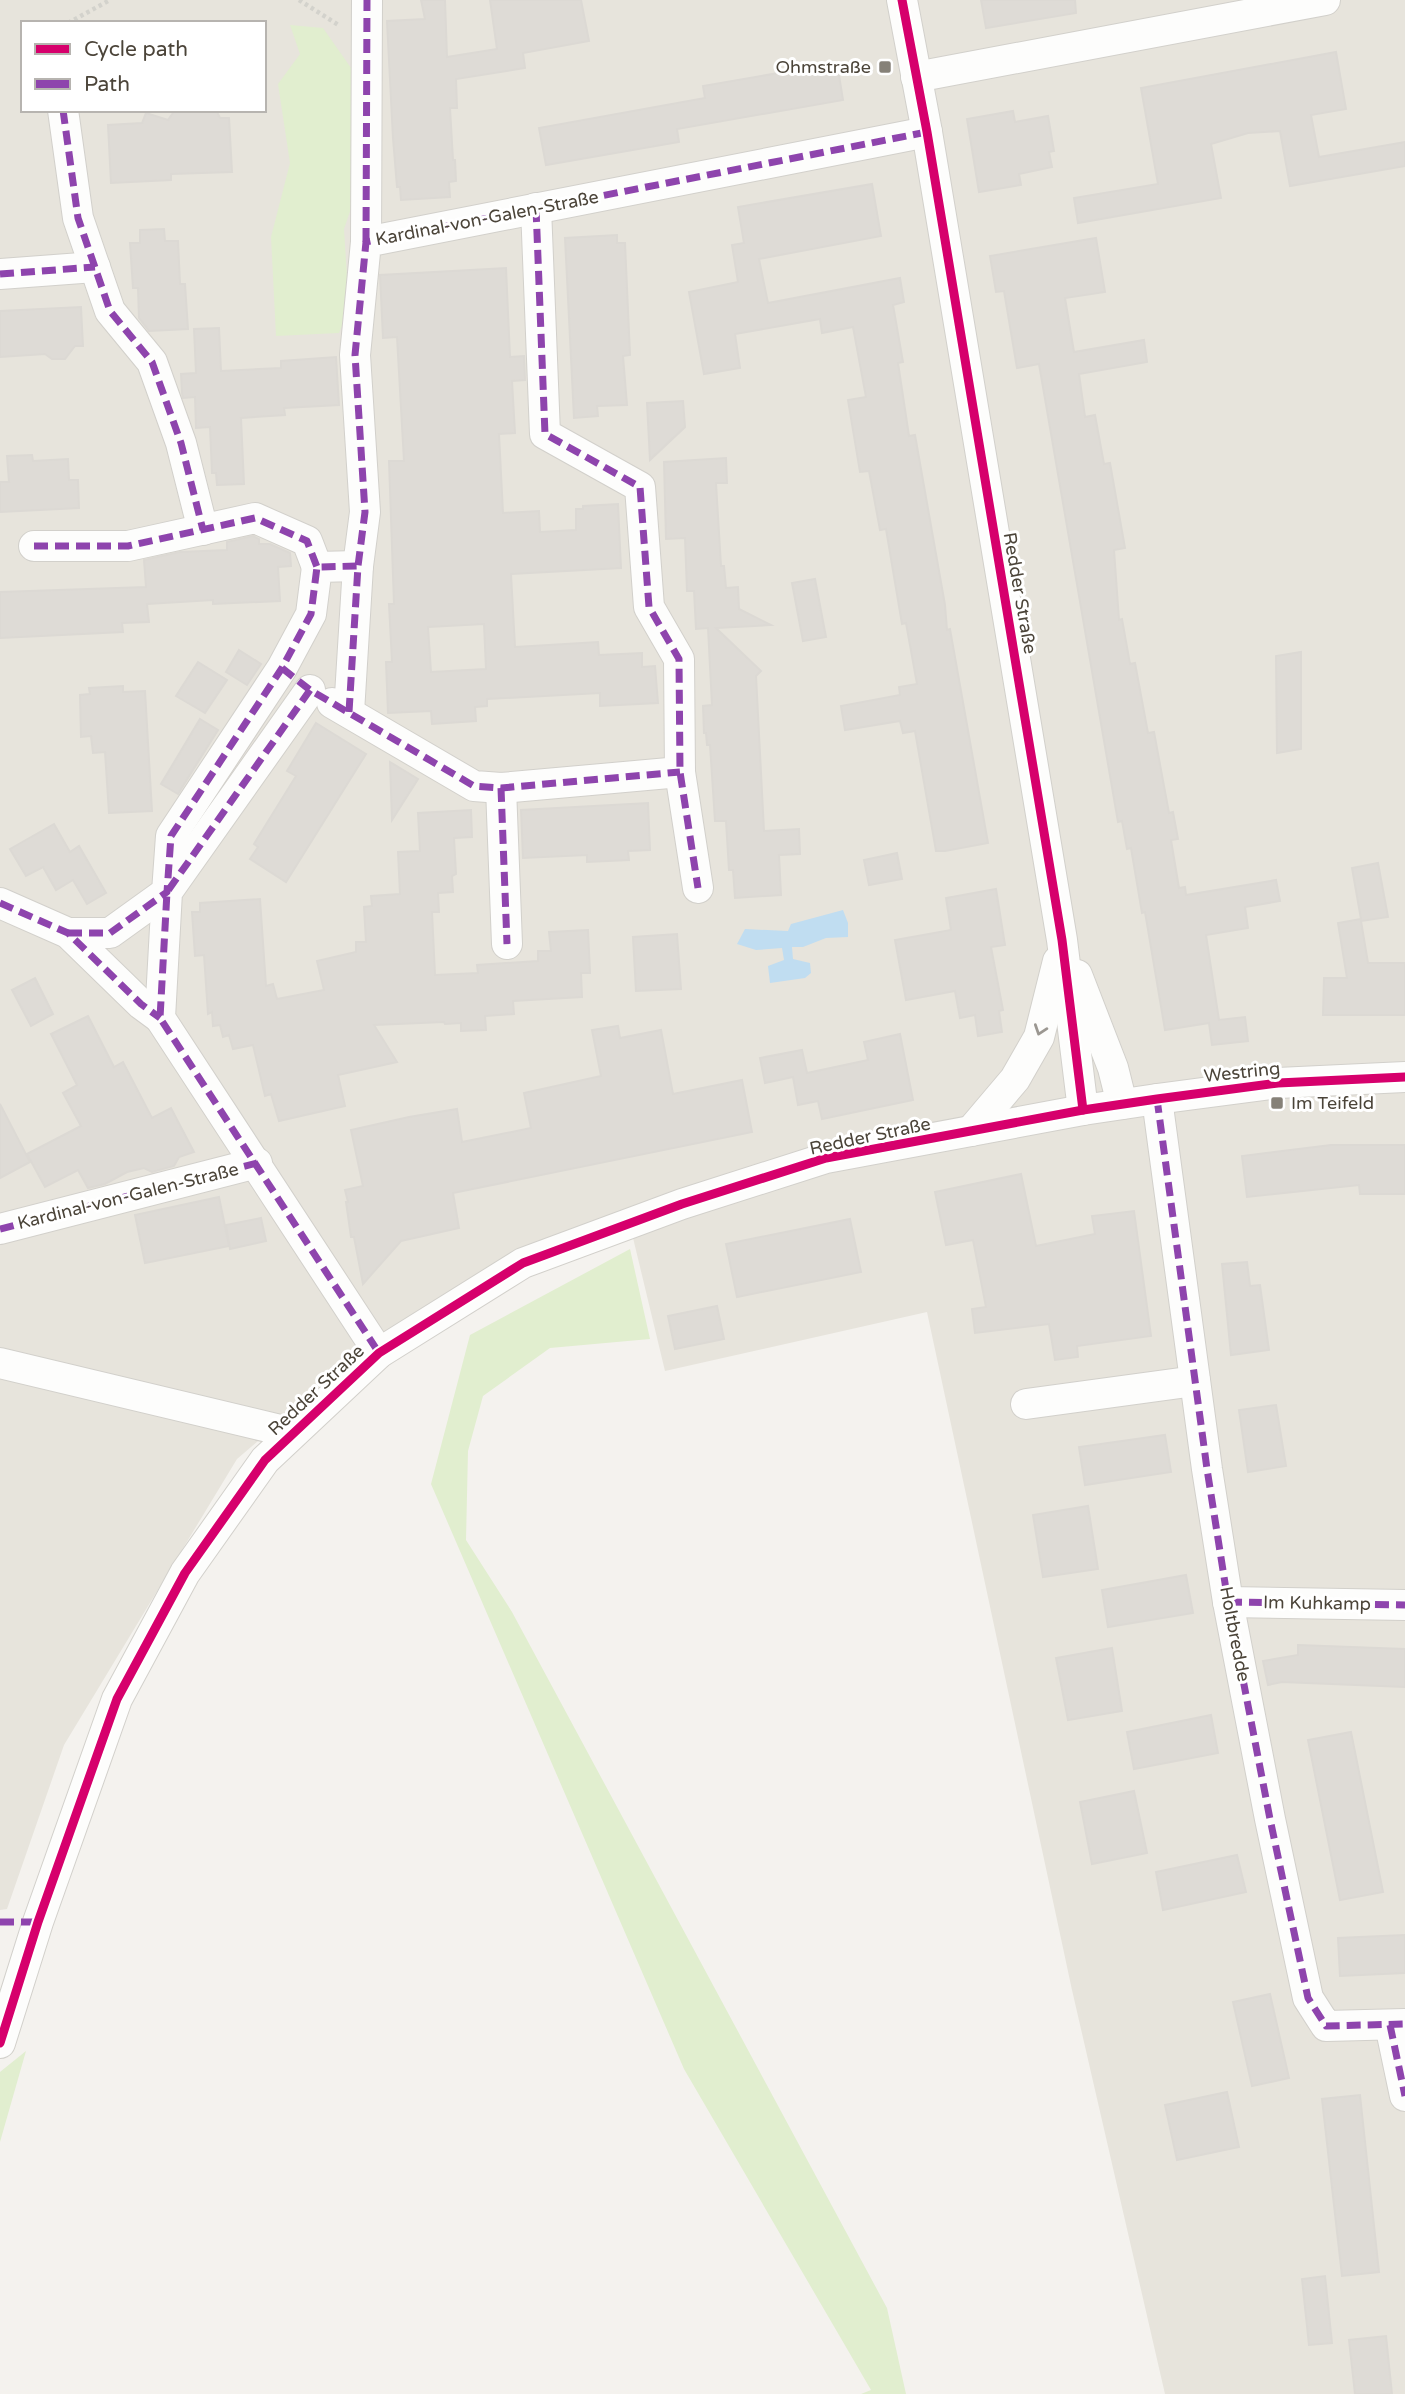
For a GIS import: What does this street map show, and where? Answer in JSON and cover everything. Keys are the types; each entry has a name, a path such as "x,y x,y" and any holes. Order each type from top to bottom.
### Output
{"street":[{"path":"366,242 368,0"},
{"name":"Redder Straße","path":"0,2043 37,1922 117,1699 185,1573 265,1460 379,1353 523,1263 682,1204 826,1158 1083,1110 1062,940 927,132 902,0"},
{"path":"916,77 1325,0"},
{"path":"63,112 78,218 110,311 152,362 181,443 204,530"},
{"name":"Kardinal-von-Galen-Straße","path":"349,712 358,566 365,512 355,355 366,242 927,132"},
{"path":"536,208 545,434 640,487 649,607 679,659 680,772 698,888"},
{"path":"0,274 95,267"},
{"path":"34,546 128,546 255,518 307,541 317,567 310,614 282,668 171,836 160,1018"},
{"path":"317,567 358,566"},
{"path":"282,668 310,690 474,786 501,788 680,772"},
{"path":"0,903 68,933 110,933 167,892 310,690"},
{"path":"501,788 507,944"},
{"name":"Kardinal-von-Galen-Straße","path":"68,933 141,1004 160,1018 379,1353"},
{"path":"1062,940 1113,1068 1122,1104"},
{"path":"971,1131 1015,1079 1039,1037 1062,940"},
{"name":"Westring","path":"1083,1110 1278,1083 1405,1077"},
{"name":"Holtbredde","path":"1157,1099 1228,1602 1308,1998 1326,2026 1398,2024 1405,2096"},
{"name":"Kardinal-von-Galen-Straße","path":"0,1229 257,1163"},
{"path":"0,1363 293,1433"},
{"path":"1026,1404 1195,1381"},
{"name":"Im Kuhkamp","path":"1228,1602 1405,1605"}],"path":[{"path":"72,21 110,0"},
{"path":"299,0 325,18 369,41"}],"shaded area":[{"path":"0,0 1405,0 1405,2394 1165,2394 1072,1990 927,1312 665,1371 628,1217 368,1347 237,1459 64,1745 7,1909 0,1910"}],"green space":[{"path":"290,25 323,28 356,75 361,179 344,229 349,309 339,333 276,336 271,237 290,163 278,84 300,54"},
{"path":"630,1249 650,1339 550,1348 483,1396 468,1451 466,1540 512,1612 887,2308 906,2394 861,2394 871,2390 684,2069 431,1484 470,1335"},
{"path":"26,2051 0,2142 0,2072"}],"water":[{"path":"843,910 848,923 848,937 826,938 803,947 792,947 793,959 810,963 811,973 805,978 770,983 768,966 784,960 782,948 756,950 737,944 745,929 788,931 791,924"}],"building":[{"path":"421,0 445,0 447,57 497,49 490,0 581,0 589,41 523,53 525,68 456,79 457,108 450,108 456,181 449,182 450,197 401,200 400,187 397,187 393,138 387,21 425,19"},
{"path":"981,0 1075,0 1076,13 986,28"},
{"path":"1336,52 1346,109 1311,115 1319,157 1405,142 1405,166 1290,186 1280,131 1248,133 1211,144 1221,198 1078,223 1074,198 1158,184 1141,88"},
{"path":"837,63 843,100 677,129 679,142 546,165 539,128 705,98 703,86"},
{"path":"1013,111 1015,122 1048,116 1054,151 1049,152 1052,167 1019,174 1021,185 979,192 967,119"},
{"path":"174,112 217,112 220,118 229,118 232,172 171,174 171,180 111,183 108,125 142,123 146,113 168,120"},
{"path":"872,184 881,236 759,259 768,303 900,278 904,302 893,305 903,362 898,363 909,436 915,435 947,630 950,629 988,843 945,851 936,851 915,731 903,733 900,721 845,730 841,706 900,695 899,687 917,684 906,623 902,624 886,529 880,530 869,471 860,472 848,400 866,397 853,327 822,333 820,319 735,334 740,368 704,374 689,292 738,282 732,245 744,243 738,207"},
{"path":"164,229 165,241 178,241 180,284 185,284 188,329 149,331 139,318 138,288 133,288 130,243 140,243 140,230"},
{"path":"617,235 617,243 625,243 630,355 623,356 627,405 597,406 598,416 574,418 565,238"},
{"path":"1096,238 1105,292 1065,298 1074,352 1144,340 1147,362 1079,374 1085,417 1095,415 1104,464 1110,463 1125,548 1114,550 1119,620 1122,619 1130,664 1135,663 1148,733 1154,732 1169,813 1173,812 1178,839 1171,840 1179,888 1185,887 1186,895 1276,880 1280,901 1245,907 1248,928 1206,935 1219,1020 1245,1017 1248,1041 1212,1045 1209,1023 1165,1030 1131,848 1127,849 1122,821 1118,822 1039,364 1017,368 1004,291 996,292 990,256"},
{"path":"506,268 510,357 524,356 525,380 512,381 515,433 499,434 503,513 539,511 540,532 576,530 576,509 583,509 583,506 618,504 621,568 511,574 515,647 598,642 599,655 642,653 642,667 655,666 658,703 600,706 600,693 487,699 487,706 475,707 476,721 432,724 431,711 388,713 386,662 392,662 389,604 394,604 389,461 404,461 397,337 383,338 380,275","holes":["484,624 486,669 431,672 428,627"]},
{"path":"81,307 83,346 75,346 65,359 52,359 45,354 0,357 0,311"},
{"path":"219,328 221,371 281,368 281,361 336,357 339,405 284,408 285,415 241,418 244,484 217,485 216,473 212,473 210,427 196,428 195,397 183,398 182,393 181,374 196,373 194,329"},
{"path":"683,401 685,427 650,460 647,403"},
{"path":"32,455 33,461 68,459 69,480 78,480 79,508 0,512 0,482 9,482 7,456"},
{"path":"726,458 727,483 716,483 721,566 724,566 726,588 738,587 739,609 771,625 716,628 761,671 756,676 764,831 799,829 800,854 779,855 781,895 735,898 733,870 729,870 726,821 715,821 710,745 707,745 704,733 703,706 712,705 708,628 696,629 694,591 687,591 685,538 666,539 664,462"},
{"path":"253,536 259,539 259,544 270,544 290,553 291,566 278,567 280,601 213,604 213,600 147,604 149,622 122,623 123,632 0,638 0,592 146,587 144,560 180,552 227,550 227,542"},
{"path":"815,579 826,637 803,641 792,583"},
{"path":"239,650 261,664 247,685 226,672"},
{"path":"1301,652 1301,749 1277,753 1276,656"},
{"path":"198,662 227,680 205,713 176,696"},
{"path":"123,686 123,692 145,691 152,811 109,813 105,752 93,753 91,736 81,737 80,695 90,694 89,688"},
{"path":"200,719 218,730 178,794 161,784"},
{"path":"316,723 366,754 286,882 250,859 258,847 254,844 296,776 287,771"},
{"path":"390,762 418,779 392,820"},
{"path":"648,803 650,850 628,851 629,860 587,862 587,855 523,858 521,810"},
{"path":"471,810 472,837 454,838 456,874 452,876 453,892 438,893 439,912 432,912 435,975 478,973 477,965 538,961 538,951 551,951 549,932 588,930 590,973 581,973 582,997 513,1001 514,1014 485,1016 486,1030 461,1031 461,1023 444,1022 374,1025 397,1062 338,1075 345,1106 279,1121 271,1094 265,1096 253,1045 233,1049 229,1035 223,1037 220,1025 213,1026 212,1012 208,1014 204,955 195,956 192,912 200,912 200,903 260,899 266,986 273,984 277,999 324,990 317,961 356,952 356,942 366,942 364,907 372,906 371,896 400,894 398,852 420,851 418,813"},
{"path":"54,824 70,852 79,846 106,893 87,904 73,880 56,890 43,867 26,876 10,849"},
{"path":"897,853 902,879 869,885 864,860"},
{"path":"1378,863 1388,917 1361,921 1368,963 1405,963 1405,1015 1323,1015 1324,978 1347,978 1338,923 1361,919 1352,868"},
{"path":"996,889 1005,945 991,947 1003,1010 999,1011 1002,1032 978,1036 975,1015 960,1018 955,991 906,1000 895,940 951,930 946,898"},
{"path":"677,934 681,989 636,991 633,937"},
{"path":"35,978 53,1014 31,1026 12,990"},
{"path":"88,1016 114,1067 123,1062 152,1118 171,1108 194,1152 179,1157 174,1166 152,1172 144,1168 127,1172 105,1184 88,1188 78,1170 45,1187 27,1154 81,1126 63,1093 77,1085 51,1034"},
{"path":"618,1026 620,1038 661,1030 673,1094 742,1080 752,1132 453,1193 459,1228 401,1241 363,1284 354,1237 351,1237 345,1190 363,1186 351,1130 457,1109 462,1142 531,1128 524,1093 601,1076 592,1030"},
{"path":"900,1034 913,1100 822,1119 818,1101 798,1105 793,1077 765,1083 760,1058 802,1050 807,1073 868,1060 864,1042"},
{"path":"0,1104 30,1162 0,1178"},
{"path":"1331,1145 1405,1145 1405,1194 1360,1194 1359,1185 1247,1197 1242,1156"},
{"path":"1021,1174 1036,1246 1095,1234 1092,1216 1134,1211 1151,1336 1077,1346 1078,1357 1055,1360 1049,1324 975,1333 972,1309 986,1307 973,1240 946,1245 935,1192"},
{"path":"219,1197 229,1246 145,1263 135,1215"},
{"path":"261,1218 266,1241 230,1249 226,1225"},
{"path":"850,1219 861,1272 737,1297 726,1244"},
{"path":"1247,1262 1250,1286 1260,1285 1269,1350 1231,1355 1222,1264"},
{"path":"717,1306 724,1339 675,1349 668,1316"},
{"path":"1276,1405 1286,1466 1248,1472 1239,1410"},
{"path":"1165,1435 1171,1472 1085,1485 1079,1447"},
{"path":"1088,1506 1098,1569 1043,1577 1033,1515"},
{"path":"1186,1575 1193,1613 1108,1627 1102,1590"},
{"path":"1298,1645 1405,1649 1405,1687 1282,1682 1268,1685 1263,1661 1298,1655"},
{"path":"1112,1648 1122,1711 1068,1720 1056,1658"},
{"path":"1211,1715 1218,1753 1134,1769 1127,1732"},
{"path":"1351,1732 1383,1892 1340,1900 1308,1740"},
{"path":"1134,1791 1147,1853 1092,1864 1080,1802"},
{"path":"1237,1855 1246,1892 1163,1910 1156,1872"},
{"path":"1405,1935 1405,1973 1340,1976 1338,1938"},
{"path":"1270,1994 1289,2078 1252,2086 1233,2002"},
{"path":"1227,2092 1239,2147 1177,2160 1165,2105"},
{"path":"1360,2095 1379,2272 1342,2276 1322,2099"},
{"path":"1325,2276 1332,2343 1309,2345 1302,2279"},
{"path":"1386,2336 1392,2394 1355,2394 1349,2340"}],"marked path":[{"path":"366,242 367,0"},
{"path":"63,112 78,218 110,311 152,362 181,443 203,530"},
{"path":"349,712 358,566 365,512 355,355 366,242 927,132"},
{"path":"536,208 545,434 640,487 649,607 679,659 680,772 698,888"},
{"path":"0,274 95,267"},
{"path":"34,546 128,546 255,518 307,541 317,567"},
{"path":"68,933 110,933 167,892 171,836 282,668 311,614 317,567 358,566"},
{"path":"282,668 310,690 474,786 501,788 680,772"},
{"path":"310,690 167,892 160,1018 379,1353"},
{"path":"501,788 507,944"},
{"path":"0,903 68,933 141,1004 160,1018"},
{"path":"1157,1099 1207,1469 1228,1602 1308,1998 1326,2026 1405,2024"},
{"path":"0,1229 257,1163"},
{"path":"1228,1602 1405,1605"},
{"path":"0,1922 38,1922"},
{"path":"1390,2025 1405,2096"}],"cycle path":[{"path":"902,0 927,132 1062,940 1083,1110"},
{"path":"0,2043 38,1922 117,1699 185,1573 265,1460 379,1353 523,1263 682,1204 826,1158 1083,1110 1157,1099 1278,1083 1405,1077"}],"place":[{"name":"Ohmstraße","path":"885,67"},
{"name":"Im Teifeld","path":"1277,1103"}]}
